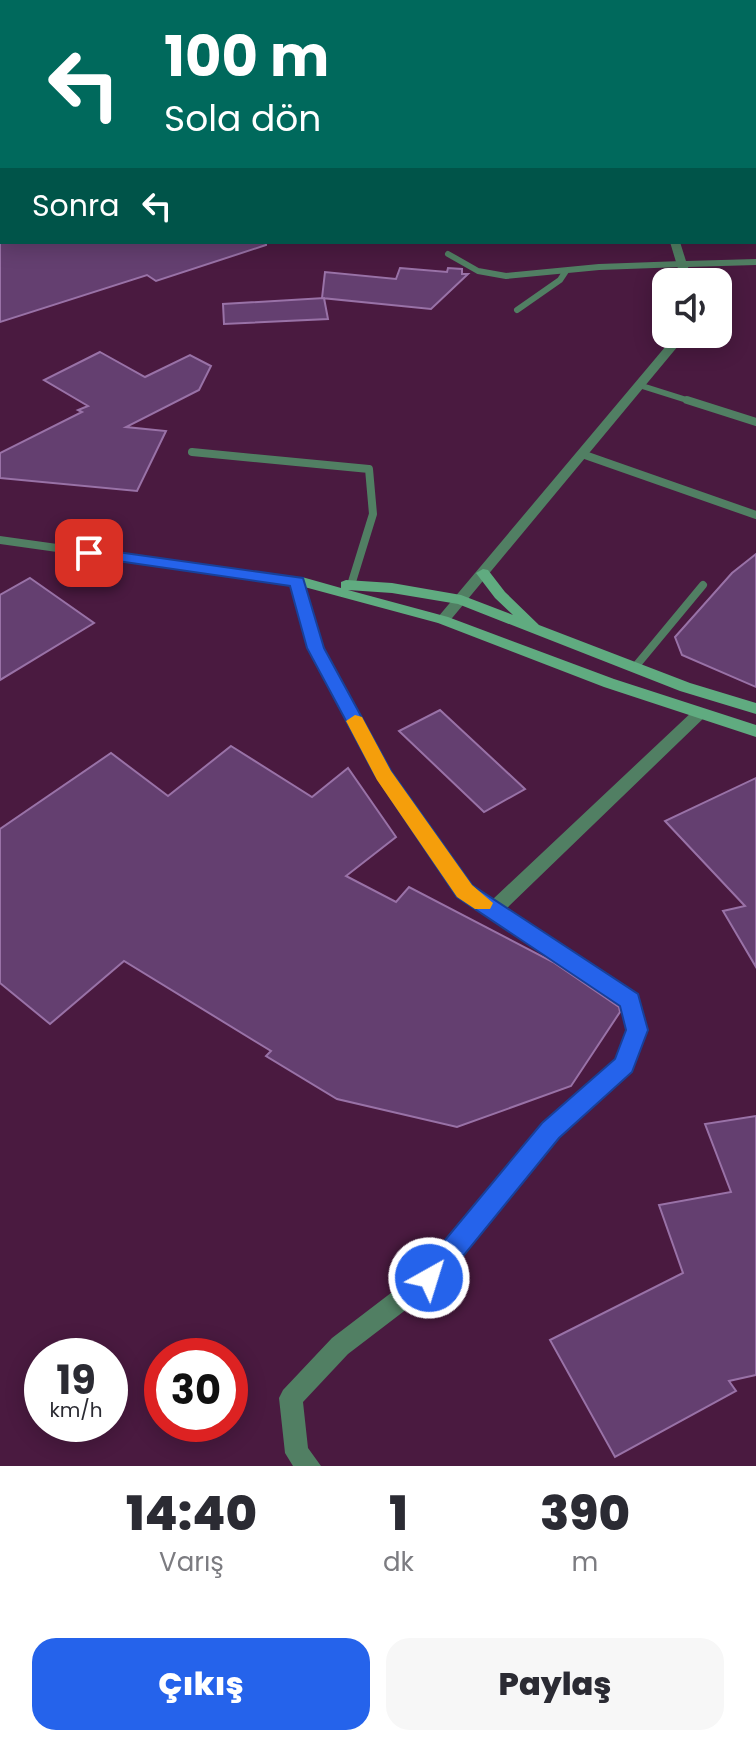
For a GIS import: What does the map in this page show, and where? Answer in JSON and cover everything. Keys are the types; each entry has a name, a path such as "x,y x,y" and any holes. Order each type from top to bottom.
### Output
{"street":[{"path":"676,244 683,268"},
{"path":"682,264 756,262"},
{"path":"443,620 670,348"},
{"path":"0,540 300,582 392,588 461,600 635,667 756,709"},
{"path":"483,573 500,595 539,630"},
{"path":"300,582 443,620 700,714 756,731"},
{"path":"300,582 315,648 384,775 465,891 630,1001 637,1030 624,1065 551,1130 429,1278 340,1346 291,1398 297,1453 309,1466"},
{"path":"493,910 700,714"}],"lane":[{"path":"448,254 491,275 682,264"},
{"path":"517,310 560,280 566,271"},
{"path":"639,385 756,422"},
{"path":"192,452 369,469 373,514 351,585"},
{"path":"582,454 756,515"},
{"path":"635,667 703,585"}],"building":[{"path":"0,244 266,244 156,281 147,275 0,322"},
{"path":"400,268 447,272 448,268 462,269 462,274 468,274 431,309 322,298 325,272 396,279"},
{"path":"324,298 328,319 224,324 223,304"},
{"path":"100,352 145,377 190,355 211,366 199,390 126,427 166,431 137,491 0,478 0,453 82,412 78,410 88,406 44,380"},
{"path":"756,554 756,687 682,655 675,637 732,573"},
{"path":"30,578 94,623 0,680 0,595"},
{"path":"440,710 525,789 484,812 399,731"},
{"path":"231,746 312,797 348,768 396,837 346,876 396,902 409,887 553,962 619,1007 620,1012 571,1086 457,1127 337,1099 266,1056 271,1051 124,961 50,1024 0,983 0,829 111,753 168,796"},
{"path":"756,778 756,967 723,911 745,906 665,821"},
{"path":"756,1116 756,1375 729,1381 736,1391 615,1457 550,1340 683,1273 659,1205 731,1192 705,1124"}],"slow traffic":[{"path":"355,721 384,775 465,891 483,903"}],"route":[{"path":"89,553 297,581 315,648 384,775 465,891 630,1001 637,1030 624,1065 551,1130 429,1278"}]}
